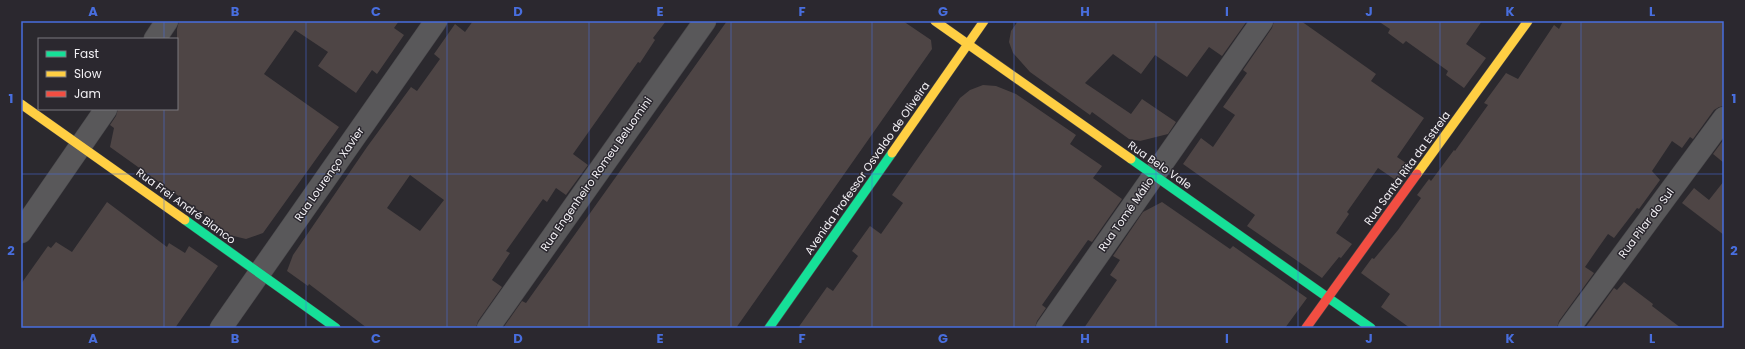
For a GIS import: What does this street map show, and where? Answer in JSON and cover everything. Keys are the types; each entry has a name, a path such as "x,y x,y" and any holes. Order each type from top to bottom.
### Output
{"street":[{"path":"156,38 167,21"},
{"name":"Rua Lourenço Xavier","path":"221,328 436,21"},
{"name":"Rua Engenheiro Romeu Beluomini","path":"488,328 705,21"},
{"name":"Rua Belo Vale","path":"935,21 1371,328"},
{"name":"Avenida Professor Osvaldo de Oliveira","path":"769,328 984,21"},
{"name":"Rua Tomé Málio","path":"1047,328 1262,21"},
{"name":"Rua Santa Rita da Estrela","path":"1306,328 1528,21"},
{"name":"Rua Frei André Blanco","path":"21,104 336,328"},
{"path":"21,232 105,110"},
{"name":"Rua Pilar do Sul","path":"1568,328 1724,118"}],"building":[{"path":"179,21 399,21 394,28 404,35 377,74 372,70 356,93 318,66 328,52 295,30 264,74 339,127 263,233 246,239 225,234 206,220 208,217 110,147 114,128 110,125 116,116 118,110 178,110 177,29"},
{"path":"473,21 666,21 653,38 655,40 640,63 638,62 573,154 588,165 566,195 556,188 547,202 543,199 506,251 510,253 492,280 502,287 478,321 476,328 367,328 309,284 308,286 287,271 293,255 367,147 411,87 417,91 440,59 434,54 455,24 465,32","holes":["410,175 444,200 420,231 387,208"]},
{"path":"727,21 903,21 931,40 932,49 736,328 503,328 522,301 526,303"},
{"path":"1018,21 1247,21 1222,56 1209,47 1187,77 1155,55 1141,74 1113,54 1085,83 1131,114 1142,99 1176,122 1168,134 1140,141 1129,139 1092,112 1090,115 1030,72 1013,53 1009,42 1011,31"},
{"path":"1274,21 1301,21 1376,74 1371,81 1424,118 1397,157 1409,165 1397,181 1378,168 1347,212 1349,214 1336,233 1352,244 1322,278 1247,226 1255,215 1183,164 1201,138 1213,147 1235,115 1223,107 1247,73 1243,70 1272,28"},
{"path":"1378,21 1482,21 1466,44 1486,58 1464,88 1446,75 1448,71 1406,41 1403,44 1388,33 1390,29"},
{"path":"1563,21 1724,21 1724,106 1714,110 1693,139 1690,137 1682,148 1672,141 1652,171 1660,180 1639,209 1637,208 1614,238 1608,234 1596,251 1585,267 1594,273 1559,321 1557,328 1410,328 1381,307 1390,294 1361,273 1372,258 1374,259 1398,230 1421,198 1417,195 1429,179 1431,181 1454,150 1455,151 1488,105 1484,103 1506,73 1518,79 1554,25 1559,29"},
{"path":"983,85 996,86 1016,94 1076,135 1070,144 1102,166 1093,178 1122,199 1092,242 1088,240 1042,305 1046,308 1037,321 1035,328 798,328 827,287 833,291 858,256 852,251 870,226 881,234 903,203 892,195 960,98 970,90"},
{"path":"1724,139 1724,163 1713,154"},
{"path":"1724,181 1724,235 1682,203 1694,188 1709,200"},
{"path":"107,202 167,247 169,243 185,253 189,246 218,266 175,328 21,328 21,284 48,246 51,248 56,242 72,252"},
{"path":"1162,202 1230,249 1233,246 1307,298 1285,328 1084,328 1117,280 1110,275 1120,260 1113,256 1143,212"},
{"path":"1624,282 1681,328 1585,328 1614,288 1617,290"}],"traffic: fast":[{"path":"769,328 892,153"},
{"path":"1131,159 1371,328"},
{"path":"185,220 336,328"}],"traffic: slow":[{"path":"935,21 1131,159"},
{"path":"892,153 984,21"},
{"path":"1417,174 1528,21"},
{"path":"21,104 185,220"}],"traffic: jam":[{"path":"1306,328 1417,174"}]}
